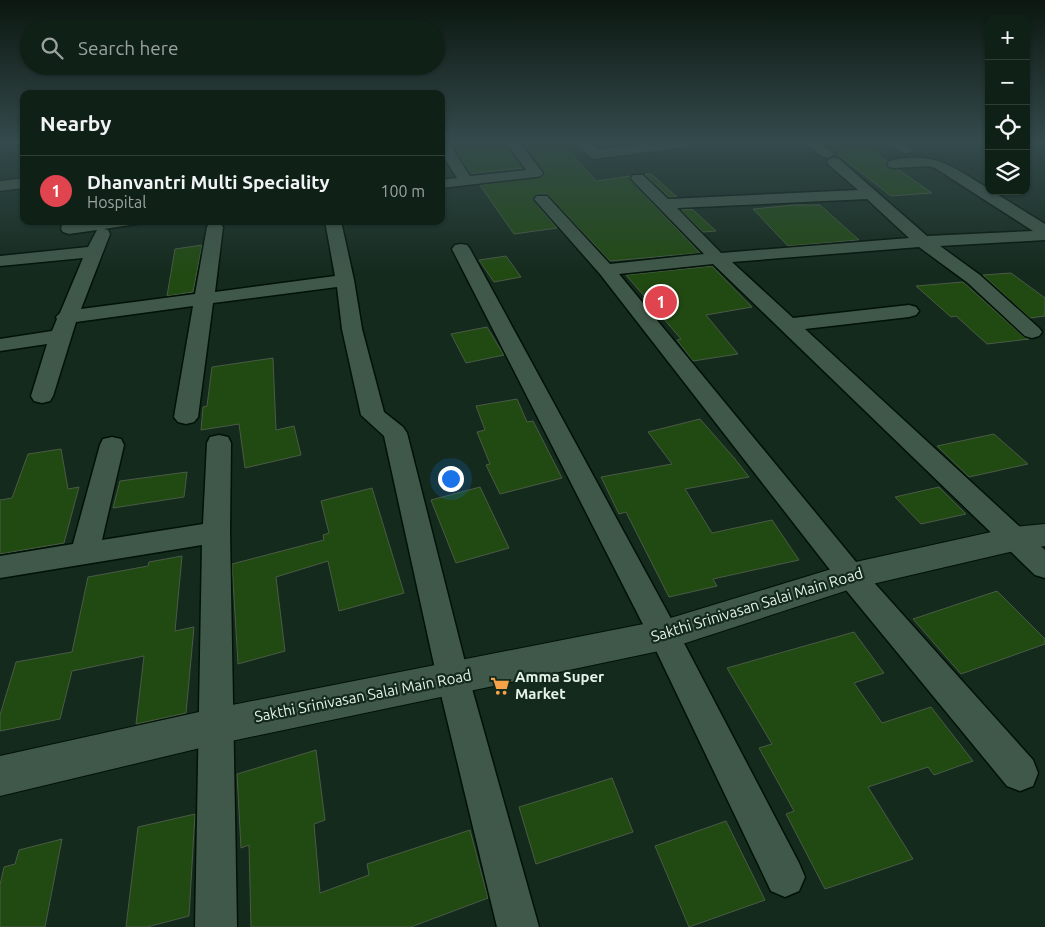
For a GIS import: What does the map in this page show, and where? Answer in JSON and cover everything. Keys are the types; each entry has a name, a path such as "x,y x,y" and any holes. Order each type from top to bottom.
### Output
{"street":[{"path":"646,186 788,326 1029,537 1045,567"},
{"path":"862,186 922,241 974,279 1032,332"},
{"path":"974,186 1045,231"},
{"path":"664,204 870,194"},
{"path":"542,199 606,270 851,576 1020,773"},
{"path":"70,225 69,229 100,225"},
{"path":"334,225 345,280 352,329 373,415 395,433 454,678 518,927"},
{"path":"186,417 215,227"},
{"path":"42,396 63,327 102,234"},
{"path":"606,270 716,257 922,241 1045,235"},
{"path":"461,249 664,634 785,877"},
{"path":"0,261 94,252"},
{"path":"0,345 63,327 205,298 345,280"},
{"path":"788,326 909,311"},
{"path":"216,927 216,532 219,443"},
{"path":"85,553 112,445"},
{"path":"0,567 216,532"},
{"name":"Sakthi Srinivasan Salai Main Road","path":"0,776 217,726 664,634 851,576 1029,537"}],"building":[{"path":"481,186 636,186 700,253 610,261 547,194 537,194 532,199 557,228 514,234"},
{"path":"658,186 665,186 677,197 669,197"},
{"path":"879,186 922,186 932,193 891,196"},
{"path":"794,205 820,205 859,240 788,246 753,209"},
{"path":"692,209 716,231 703,232 681,210"},
{"path":"202,245 193,292 167,296 175,249"},
{"path":"506,256 521,277 494,282 479,260"},
{"path":"712,266 752,307 706,315 738,354 693,361 677,340 681,339 626,275"},
{"path":"1011,273 1045,298 1045,316 1030,318 983,275"},
{"path":"963,282 1024,337 1029,339 987,344 956,316 951,317 916,286"},
{"path":"487,327 504,355 466,363 451,334"},
{"path":"273,358 276,430 294,426 301,455 245,468 239,424 201,430 203,407 207,406 212,367"},
{"path":"517,399 527,422 533,421 562,478 500,494 486,465 490,464 477,432 485,430 476,406"},
{"path":"700,419 749,477 685,489 712,533 772,520 799,560 713,579 717,586 669,597 626,512 619,514 601,477 672,464 648,432"},
{"path":"994,434 1028,464 969,477 937,446"},
{"path":"61,449 68,489 79,487 64,543 0,554 0,500 12,498 28,454"},
{"path":"187,472 184,497 113,508 120,481"},
{"path":"480,487 509,548 456,563 431,500"},
{"path":"939,487 966,514 921,524 895,497"},
{"path":"372,488 404,593 339,611 328,561 276,577 285,651 238,664 232,564 324,540 323,535 329,533 321,501"},
{"path":"182,556 175,631 194,627 186,713 136,724 144,656 72,671 60,719 0,731 0,715 16,662 72,652 88,577 148,566 149,562"},
{"path":"997,591 1045,639 1045,644 961,674 913,619"},
{"path":"854,632 884,673 854,683 882,723 931,707 973,761 934,775 928,767 868,787 913,859 825,889 786,814 794,811 759,748 772,744 727,668"},
{"path":"316,750 325,820 314,824 320,893 369,875 367,864 470,830 488,898 411,927 251,927 249,845 241,848 237,774"},
{"path":"612,778 633,832 536,864 519,807"},
{"path":"195,814 189,916 147,927 126,927 138,827"},
{"path":"726,821 765,900 689,927 655,846"},
{"path":"62,839 45,927 0,927 0,885 4,867 15,864 19,850"}],"place":[{"name":"Dhanvantri Multi Speciality","path":"661,302"},
{"name":"Amma Super Market","path":"500,686"}]}
